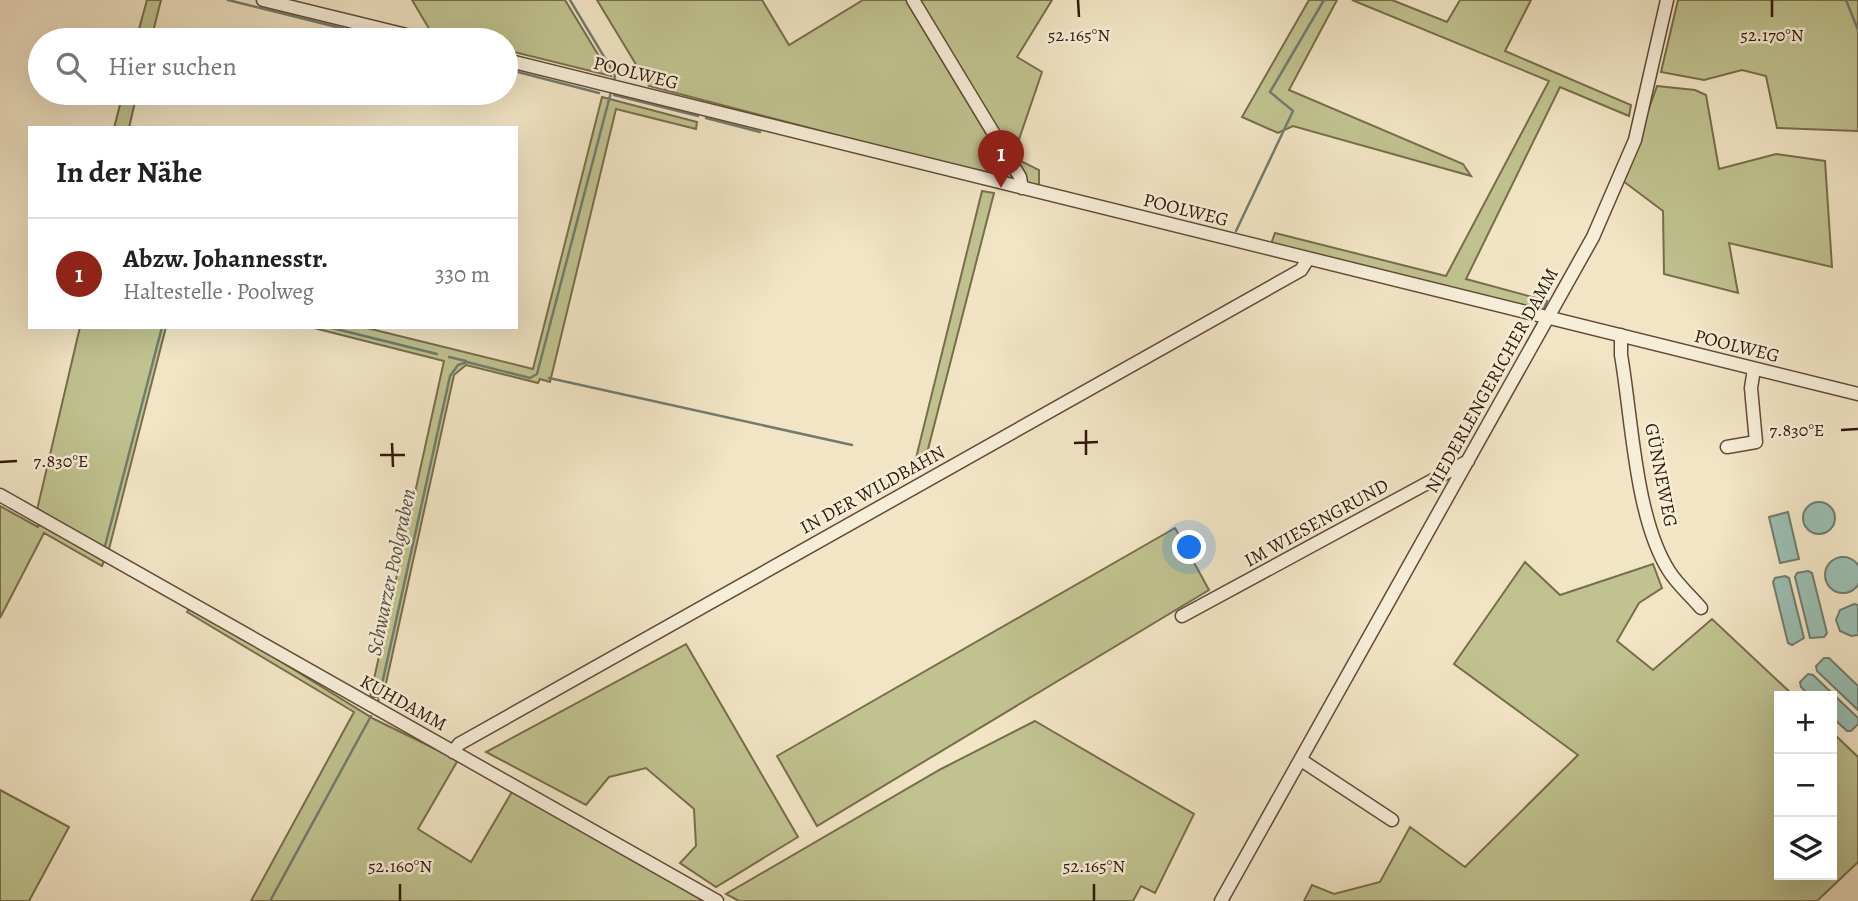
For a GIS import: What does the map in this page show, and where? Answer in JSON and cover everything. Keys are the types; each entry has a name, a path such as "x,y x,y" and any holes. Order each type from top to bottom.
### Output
{"street":[{"path":"263,0 378,28"},
{"path":"913,0 1020,177 1022,188"},
{"name":"NIEDERLENGERICHER DAMM","path":"1221,901 1593,237 1634,140 1667,0"},
{"name":"POOLWEG","path":"518,63 1858,394"},
{"name":"IN DER WILDBAHN","path":"453,752 471,738 1301,270 1308,259"},
{"name":"GÜNNEWEG","path":"1621,335 1620,355 1642,491 1653,534 1669,571 1701,608"},
{"path":"1727,447 1756,442 1751,388 1754,369"},
{"name":"IM WIESENGRUND","path":"1182,616 1468,461"},
{"name":"KUHDAMM","path":"0,495 717,901"},
{"path":"1301,760 1392,820"}],"green space":[{"path":"147,0 161,0 154,28 139,28"},
{"path":"412,0 565,0 611,76 518,53 518,28 429,28"},
{"path":"597,0 762,0 789,45 863,0 1052,0 1017,57 1042,72 1013,157 1039,170 1039,188 649,86"},
{"path":"1309,0 1337,0 1289,90 1463,164 1471,176 1293,126 1278,133 1242,117"},
{"path":"1352,0 1392,0 1447,22 1460,0 1531,0 1505,51 1631,105 1629,116 1560,87 1466,279 1547,301 1543,311 1271,244 1275,233 1446,276 1549,81"},
{"path":"1678,0 1858,0 1858,131 1777,128 1766,76 1742,70 1704,80 1661,72"},
{"path":"1657,86 1695,90 1706,95 1719,169 1776,154 1825,161 1832,267 1729,243 1738,293 1664,274 1663,211 1623,181"},
{"path":"602,97 697,122 696,129 616,109 550,382 540,379 538,383 466,365 454,375 383,697 370,697 444,361 318,329 371,329 533,369"},
{"path":"120,105 134,105 129,126 115,126"},
{"path":"982,191 994,193 926,457 916,458"},
{"path":"80,329 165,329 109,549 102,566 44,533 0,618 0,506 38,527 44,515 37,510"},
{"path":"1175,528 1209,590 817,826 777,756"},
{"path":"1525,562 1560,595 1653,564 1662,588 1639,603 1617,641 1653,670 1712,619 1789,691 1774,691 1774,880 1837,880 1837,737 1858,757 1858,862 1817,901 1304,901 1312,885 1334,894 1380,882 1410,827 1465,867 1578,755 1454,664"},
{"path":"191,606 374,719 458,760 418,829 471,862 513,790 704,901 251,901 354,712 187,612"},
{"path":"686,644 798,837 716,887 680,863 696,846 694,809 646,768 609,777 586,805 486,752"},
{"path":"1035,721 1194,814 1155,893 1141,886 1133,901 739,901 726,894 941,769"},
{"path":"0,790 69,827 29,901 0,901"}],"water":[{"path":"1819,502 1830,507 1835,518 1830,529 1819,534 1808,529 1803,518 1808,507"},
{"path":"1788,512 1799,559 1780,563 1769,517"},
{"path":"1843,557 1859,568 1859,582 1855,587 1843,593 1831,587 1825,575 1831,563"},
{"path":"1797,573 1812,573 1827,633 1824,637 1810,638 1795,577"},
{"path":"1775,578 1789,578 1804,638 1792,645 1788,643 1773,582"},
{"path":"1858,605 1858,635 1851,636 1840,631 1836,620 1840,610"},
{"path":"1824,658 1829,658 1858,686 1858,710 1817,671 1816,666"},
{"path":"1808,674 1813,675 1830,691 1805,691 1800,682"},
{"path":"1837,698 1858,718 1858,724 1851,731 1847,731 1837,722"}],"waterway":[{"path":"228,0 341,28"},
{"name":"Schwarzer Poolgraben","path":"570,0 615,75 614,82"},
{"path":"1236,231 1293,111 1270,92 1324,0"},
{"path":"1846,0 1858,30"},
{"path":"518,72 599,93"},
{"name":"Schwarzer Poolgraben","path":"378,702 450,376 458,365 467,362 530,378 537,374 611,92"},
{"path":"614,95 698,116"},
{"path":"706,118 760,132"},
{"path":"105,546 161,329"},
{"path":"336,329 437,354"},
{"path":"449,357 466,361"},
{"path":"549,378 852,445"},
{"name":"Schwarzer Poolgraben","path":"270,901 371,716"}],"place":[{"name":"Abzw. Johannesstr.","path":"1001,188"}]}
